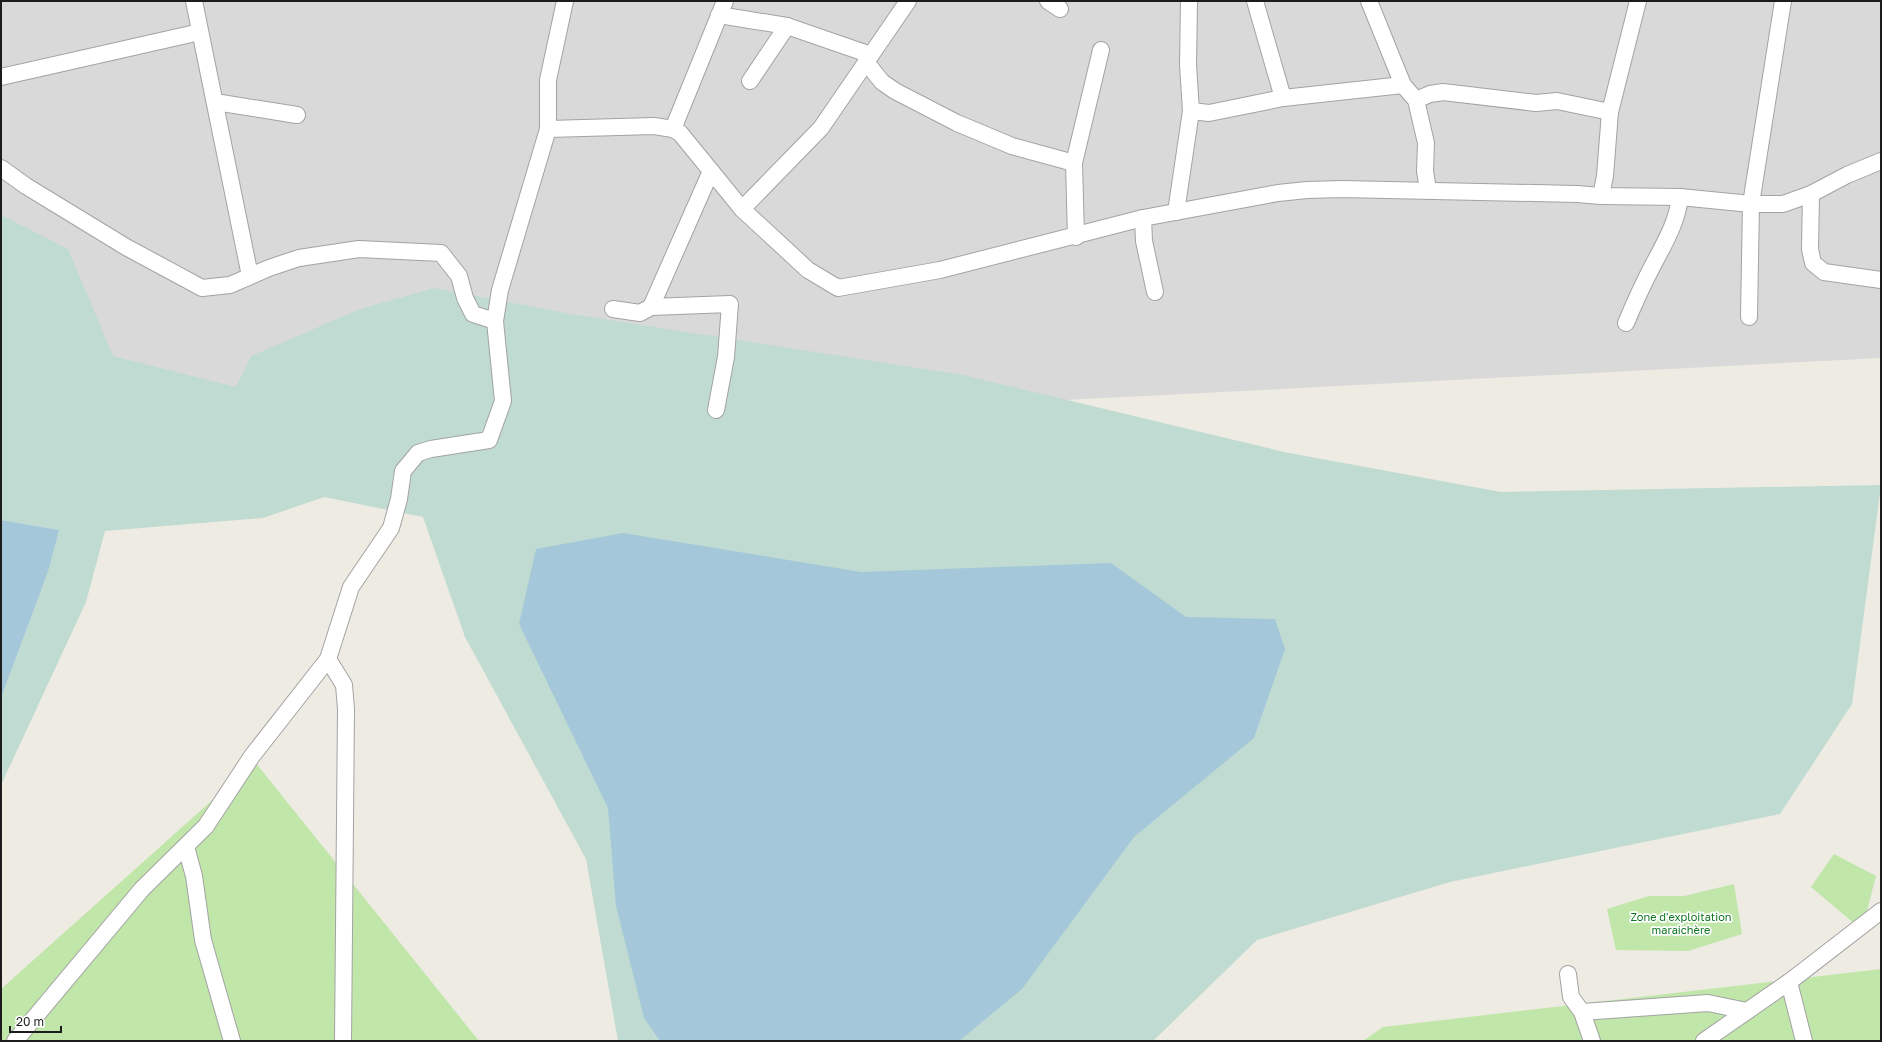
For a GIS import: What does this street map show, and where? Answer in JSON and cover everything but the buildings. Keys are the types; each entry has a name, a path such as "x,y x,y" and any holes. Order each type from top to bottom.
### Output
{"street":[{"path":"194,1 250,276"},
{"path":"16,1041 68,976 142,889 206,826 252,756 328,659 351,587 391,528 399,498 403,471 418,453 431,449 489,440 503,401 495,322 500,290 548,129 548,80 565,1"},
{"path":"742,209 821,128 908,1"},
{"path":"1176,212 1191,111 1188,65 1188,1"},
{"path":"1255,1 1283,98"},
{"path":"1369,1 1403,85 1416,100 1426,143 1425,171 1428,190"},
{"path":"1601,196 1605,176 1610,112 1638,1"},
{"path":"1749,317 1751,204 1783,1"},
{"path":"673,129 722,8 787,26 869,58 882,82 895,91 957,123 1012,146 1074,163"},
{"path":"750,81 787,26"},
{"path":"1,77 200,32"},
{"path":"1076,237 1074,163 1101,50"},
{"path":"1191,111 1209,114 1283,98 1403,85"},
{"path":"1416,100 1430,94 1443,92 1536,103 1557,101 1610,112"},
{"path":"215,102 297,115"},
{"path":"548,129 654,126 673,129 680,134 742,209 808,270 838,288 940,270 1076,237 1143,218 1242,198 1307,190 1428,190 1680,197 1751,204 1783,204 1811,194 1847,175 1881,161"},
{"path":"1,168 26,186 126,247 202,288 230,285 299,258 359,250 441,253 459,276 465,298 473,314 495,322"},
{"path":"652,307 711,171"},
{"path":"1811,194 1810,249 1813,263 1824,272 1881,280"},
{"path":"1626,323 1637,296 1674,225 1679,210 1680,197"},
{"path":"1143,218 1144,241 1155,292"},
{"path":"613,309 640,312 652,307 730,304 726,357 716,410"},
{"path":"328,659 344,685 346,709 343,1041"},
{"path":"186,847 194,876 203,940 232,1041"},
{"path":"1704,1041 1789,982 1879,916"},
{"path":"1568,974 1571,997 1582,1012 1592,1041"},
{"path":"1789,982 1804,1041"},
{"path":"1582,1012 1708,1003 1747,1011"}],"shaded area":[{"path":"1,1 1881,1 1881,358 252,442 1,366"},
{"path":"1,215 68,249 113,356 236,387 251,356 360,309 434,288 571,314 963,375 1284,452 1501,492 1881,485 1852,704 1780,814 1450,882 1257,940 1153,1041 618,1041 586,859 465,637 423,517 324,497 263,518 105,531 86,602 1,785 1,698 48,572 58,530 1,520"},
{"path":"1,520 59,530 48,572 1,698"},
{"path":"623,533 861,572 1111,563 1186,617 1275,619 1285,649 1254,738 1134,837 1022,989 959,1041 660,1041 644,1018 616,906 608,808 519,624 536,549"}],"green space":[{"path":"255,762 479,1041 1,1041 1,989"},
{"path":"1834,854 1876,876 1862,930 1811,887"},
{"name":"Zone d'exploitation maraichère","path":"1734,884 1742,934 1688,951 1616,950 1607,909 1649,896 1684,896"},
{"path":"1881,969 1881,1041 1363,1041 1383,1027"}]}
